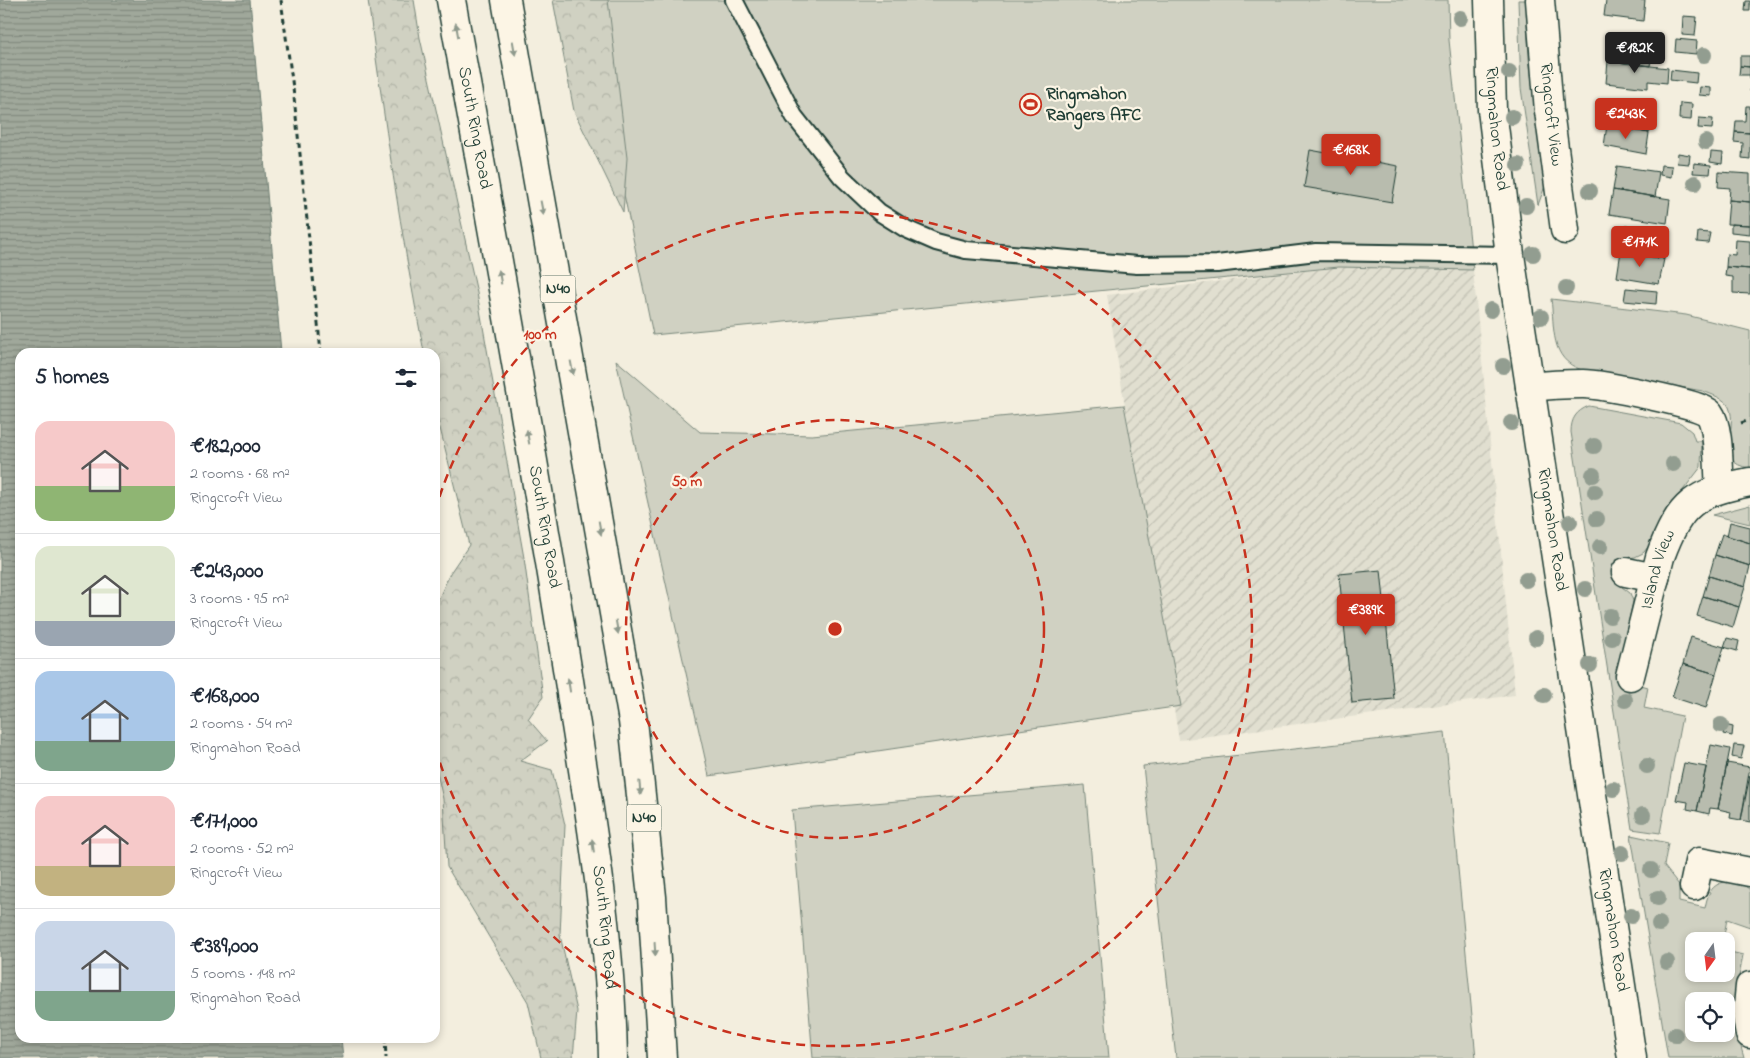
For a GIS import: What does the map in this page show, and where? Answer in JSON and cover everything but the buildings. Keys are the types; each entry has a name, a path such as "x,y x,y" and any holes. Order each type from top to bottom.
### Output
{"main road":[{"name":"South Ring Road","path":"451,0 552,571 600,898 612,1016 613,1058"},
{"name":"N40","path":"506,0 634,721 652,897 662,1058"},
{"name":"Ringmahon Road","path":"1489,0 1492,110 1510,255 1632,1058"},
{"name":"Ringcroft View","path":"1540,0 1549,111 1565,230"},
{"path":"1530,387 1585,384 1689,404 1707,411 1713,419 1716,432 1720,488"},
{"name":"Island View","path":"1630,676 1667,538 1686,507 1700,496 1720,488 1750,482"},
{"path":"1626,572 1655,578"},
{"path":"1696,874 1750,872"},
{"path":"1750,986 1747,1017 1750,1034"},
{"path":"608,1058 612,1016"}],"lane":[{"path":"734,0 794,116 842,177 879,212 906,229 936,242 966,250 1138,265 1217,264 1316,252 1510,255"}],"path":[{"path":"281,0 294,97 321,348"},
{"path":"385,1043 386,1058"}],"shaded area":[{"path":"0,0 250,0 281,348 15,348 15,1043 342,1043 343,1058 0,1058"},
{"path":"1339,267 1473,270 1515,695 1179,740 1107,295"}],"green space":[{"path":"368,0 414,0 420,38 477,293 524,558 543,697 528,719 547,741 520,761 552,770 565,825 560,935 577,1011 573,1058 541,1058 528,1002 447,867 443,799 440,786 440,596 450,573 469,545 440,428 440,348 423,348 393,177"},
{"path":"553,0 608,0 627,158 623,212 574,111"},
{"name":"Ringmahon Rangers AFC","path":"584,0 1448,0 1449,40 1473,270 1339,267 653,335"},
{"path":"1518,0 1526,0 1529,58 1545,186 1538,205 1521,88"},
{"path":"1551,299 1686,315 1750,331 1750,468 1739,465 1732,459 1729,452 1731,416 1729,407 1721,399 1703,391 1582,370 1571,365 1559,350 1556,341"},
{"path":"616,360 700,432 812,435 1124,405 1181,706 709,776"},
{"path":"1589,406 1681,423 1692,432 1695,441 1702,441 1701,467 1663,516 1649,546 1643,553 1635,557 1615,560 1614,581 1630,593 1633,601 1617,678 1648,687 1644,708 1682,716 1660,833 1632,829 1571,432 1575,416"},
{"path":"1750,505 1750,524 1712,515"},
{"path":"1445,732 1476,1058 1176,1058 1143,766"},
{"path":"1085,785 1109,1058 813,1058 792,810"},
{"path":"1631,835 1668,843 1664,866 1679,885 1679,902 1705,908 1710,892 1714,887 1723,882 1735,882 1750,890 1750,927 1727,919 1725,932 1685,932 1685,982 1735,982 1735,953 1743,955 1738,983 1736,1018 1744,1058 1668,1058"}],"place":[{"name":"Ringmahon Rangers AFC","path":"1030,105"}]}
